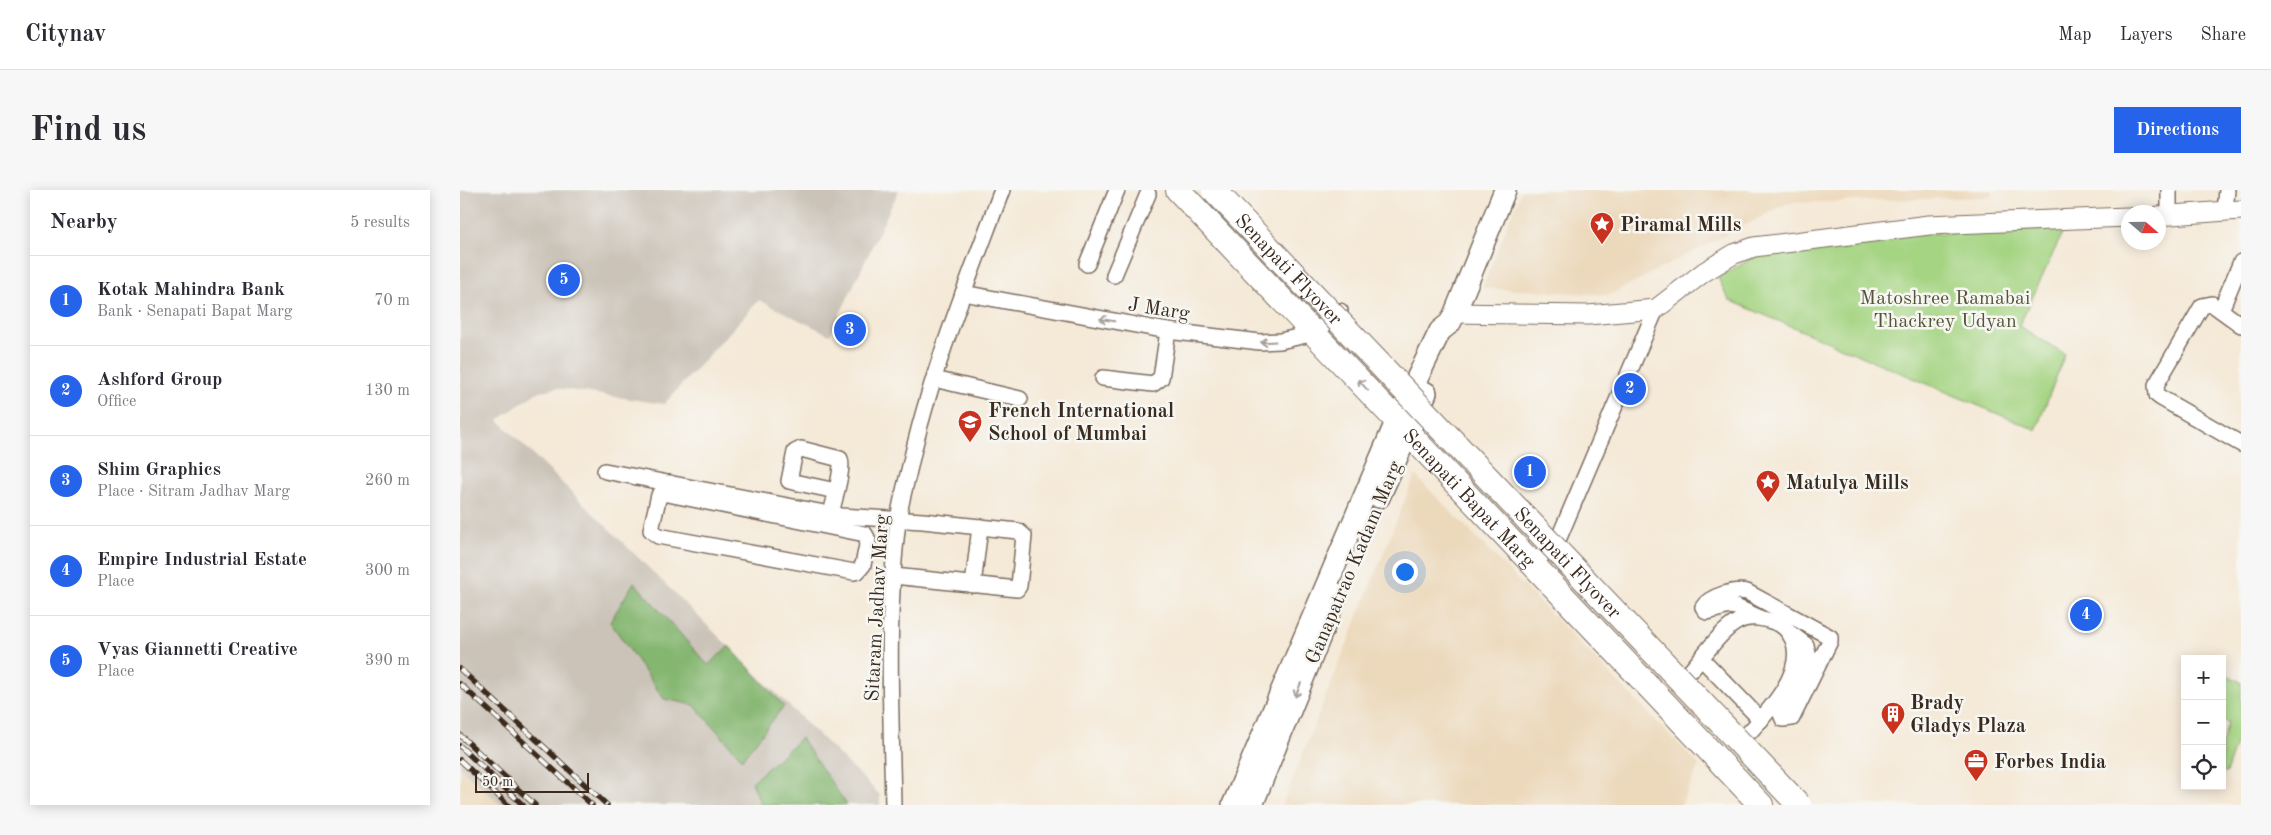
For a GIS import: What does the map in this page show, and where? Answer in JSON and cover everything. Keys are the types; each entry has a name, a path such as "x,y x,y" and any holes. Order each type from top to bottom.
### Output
{"main road":[{"name":"Senapati Bapat Marg","path":"1178,190 1315,333 1402,428 1534,563 1761,805"},
{"name":"Senapati Flyover","path":"1198,190 1392,391 1780,805"},
{"name":"Senapati Flyover","path":"1214,190 1799,805"},
{"name":"Senapati Bapat Marg","path":"1230,190 1419,394 1558,540 1694,667 1754,728 1813,805"},
{"name":"Ganapatrao Kadam Marg","path":"1244,797 1343,561 1419,394 1440,331 1453,318 1505,190"}],"street":[{"name":"Sitaram Jadhav Marg","path":"893,805 891,647 898,520 919,426 932,383 963,293 1002,190"},
{"path":"1087,264 1117,190"},
{"path":"2166,205 2169,190"},
{"path":"2166,215 2233,210 2227,190"},
{"path":"1114,275 1148,194"},
{"path":"1534,563 1558,540 1656,309 1704,272 1734,254 1754,247 1929,224 2121,217"},
{"path":"2221,310 2241,262"},
{"name":"J Marg","path":"963,293 1168,331 1260,342 1280,341 1315,333 1341,310"},
{"path":"2241,325 2212,304 2207,303 2198,309 2156,390 2160,398 2241,444"},
{"path":"1453,318 1588,315 1656,309"},
{"path":"1104,378 1158,383 1161,378 1168,331"},
{"path":"932,383 1020,399"},
{"path":"605,471 669,489 836,520 898,520 1018,531 1023,534 1019,586 1017,589 1012,590 894,576"},
{"path":"669,489 659,495 651,530 658,536 858,571 863,564 868,537 836,520"},
{"path":"836,491 836,520"},
{"path":"973,585 980,527"},
{"path":"1732,592 1747,592 1830,637 1830,641 1792,718 1788,720 1783,719 1781,714 1808,654 1806,645 1779,623 1758,617 1736,607 1729,606 1708,612 1703,607 1708,602 1732,592"},
{"path":"1694,667 1722,635 1737,622 1758,617"},
{"path":"1754,728 1776,703 1791,675 1795,646 1790,633"}],"shaded area":[{"path":"460,190 899,190 830,335 759,300 664,404 555,388 536,393 498,420 880,795 880,805 501,805 460,767"},
{"name":"Piramal Mills","path":"1522,190 1993,190 1991,197 1788,203 1609,295 1482,288"},
{"path":"1415,475 1699,765 1681,805 1282,805"},
{"path":"460,767 501,805 460,805"}],"green space":[{"name":"Matoshree Ramabai Thackrey Udyan","path":"2065,228 2019,326 2065,354 2036,430 1729,300 1718,278 1757,255 1841,237"},
{"path":"634,582 708,665 729,646 784,706 742,759 694,705 664,699 610,622"},
{"path":"2226,674 2241,682 2241,729 2226,773 2226,729 2228,722 2226,721"},
{"path":"801,738 847,805 761,805 752,782"}],"railway":[{"path":"460,669 607,805"},
{"path":"460,684 592,805"},
{"path":"460,735 535,805"},
{"path":"460,746 523,805"},
{"path":"460,760 508,805"}],"place":[{"name":"Piramal Mills","path":"1602,245"},
{"name":"Vyas Giannetti Creative","path":"564,280"},
{"name":"Shim Graphics","path":"850,330"},
{"name":"Ashford Group","path":"1630,389"},
{"name":"French International School of Mumbai","path":"970,443"},
{"name":"Kotak Mahindra Bank","path":"1530,472"},
{"name":"Matulya Mills","path":"1768,503"},
{"name":"Empire Industrial Estate","path":"2086,615"},
{"name":"Brady Gladys Plaza","path":"1893,735"},
{"name":"Forbes India","path":"1976,782"}]}
